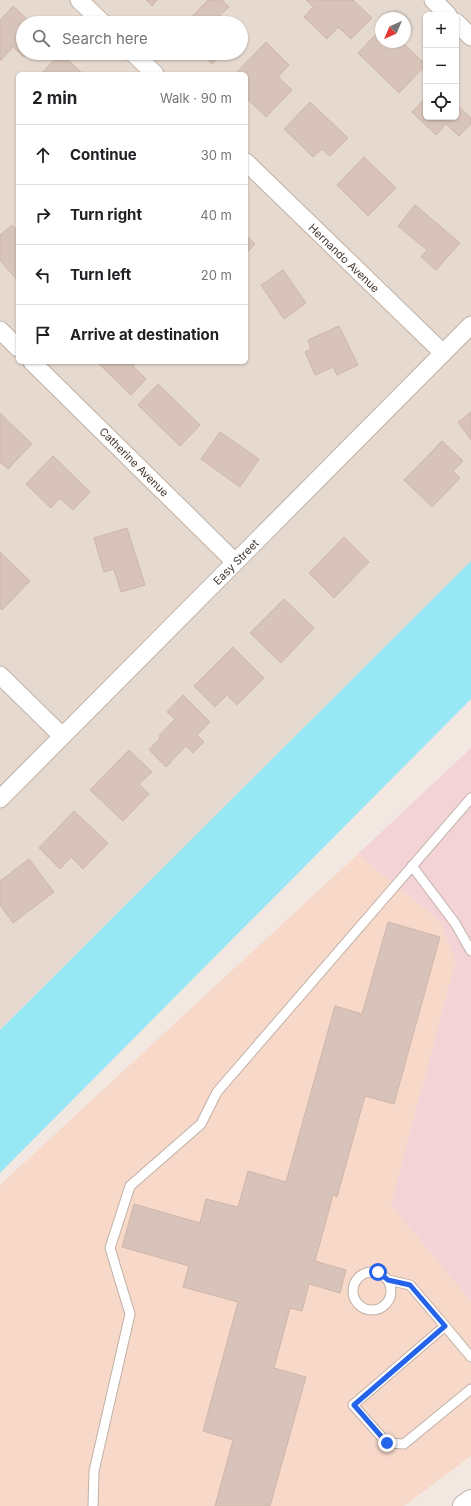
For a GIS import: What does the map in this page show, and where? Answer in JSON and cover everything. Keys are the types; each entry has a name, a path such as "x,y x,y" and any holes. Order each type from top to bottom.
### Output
{"street":[{"path":"79,0 95,16"},
{"path":"433,0 445,12"},
{"path":"459,25 471,37"},
{"path":"140,60 153,72"},
{"name":"Hernando Avenue","path":"248,164 443,353"},
{"name":"Easy Street","path":"0,799 471,325"},
{"path":"0,330 16,346"},
{"name":"Catherine Avenue","path":"34,364 235,562"},
{"path":"0,675 62,736"},
{"path":"464,1506 471,1501"}],"lane":[{"path":"93,1506 94,1471 130,1314 110,1248 130,1186 201,1124 217,1092 471,798"},
{"path":"412,866 455,923 471,951"},
{"path":"388,1280 390,1286 390,1298 381,1308 369,1310 363,1308 354,1299 353,1286 360,1275 366,1272 378,1272 388,1280 410,1285 471,1357"},
{"path":"445,1326 354,1405 387,1443 404,1444 471,1390"}],"shaded area":[{"path":"0,0 471,0 471,561 0,1030"},
{"path":"471,748 471,1301 391,1204 456,961 440,921 358,854"},
{"path":"358,854 440,921 456,961 391,1204 471,1301 471,1456 404,1506 0,1506 0,1185"}],"water":[{"path":"471,561 471,699 0,1173 0,1030"}],"building":[{"path":"146,0 157,0 152,6"},
{"path":"208,0 222,0 229,7 220,15 221,16 193,16"},
{"path":"306,0 353,0 372,18 351,39 338,27 327,39 304,17 313,7"},
{"path":"13,6 24,16 16,16 16,50 13,47 0,61 0,20"},
{"path":"375,35 375,48 408,48 423,62 423,68 399,93 358,53"},
{"path":"266,42 289,65 278,77 292,90 266,117 248,100 248,72 237,72"},
{"path":"54,60 68,60 81,72 43,72"},
{"path":"208,60 216,60 212,64"},
{"path":"423,100 423,120 459,120 459,107 471,118 471,124 459,136 446,124 436,135 412,112"},
{"path":"310,102 348,138 330,156 322,149 313,157 284,129"},
{"path":"364,157 396,188 368,216 337,185"},
{"path":"415,205 460,243 436,270 421,257 427,250 398,226"},
{"path":"12,225 16,230 16,279 0,260 0,235"},
{"path":"248,237 255,244 248,252"},
{"path":"283,270 306,303 284,319 261,285"},
{"path":"339,326 358,365 337,375 333,367 315,375 305,352 311,349 308,340"},
{"path":"99,364 134,364 133,366 146,379 131,395"},
{"path":"158,384 200,425 180,446 138,405"},
{"path":"471,412 471,440 458,422"},
{"path":"0,413 32,444 8,469 0,462"},
{"path":"220,432 259,459 240,487 201,459"},
{"path":"442,441 463,461 453,471 460,478 432,507 404,480"},
{"path":"53,456 90,492 73,510 60,498 51,508 26,484"},
{"path":"127,528 145,585 121,592 114,569 104,572 94,538"},
{"path":"344,537 369,562 334,598 309,573"},
{"path":"0,552 30,581 2,610 0,608"},
{"path":"284,599 314,628 281,663 250,633"},
{"path":"233,647 264,678 237,705 227,695 215,707 194,686"},
{"path":"183,695 210,722 197,735 204,742 193,753 186,746 166,767 149,750 160,738 159,736 175,719 167,712"},
{"path":"129,750 152,772 139,784 149,794 123,821 90,790"},
{"path":"74,811 108,843 83,869 71,857 60,869 39,848"},
{"path":"29,859 54,892 13,923 0,905 0,881"},
{"path":"388,922 440,937 394,1104 365,1096 337,1197 333,1195 315,1261 346,1270 340,1293 309,1284 302,1311 290,1308 274,1368 306,1377 270,1506 215,1506 233,1440 203,1431 238,1302 183,1287 189,1266 122,1247 134,1204 200,1223 206,1199 238,1207 248,1171 286,1182 335,1006 362,1014"}],"route":[{"path":"378,1272 388,1280 410,1285 445,1326 354,1405 387,1443"}]}
